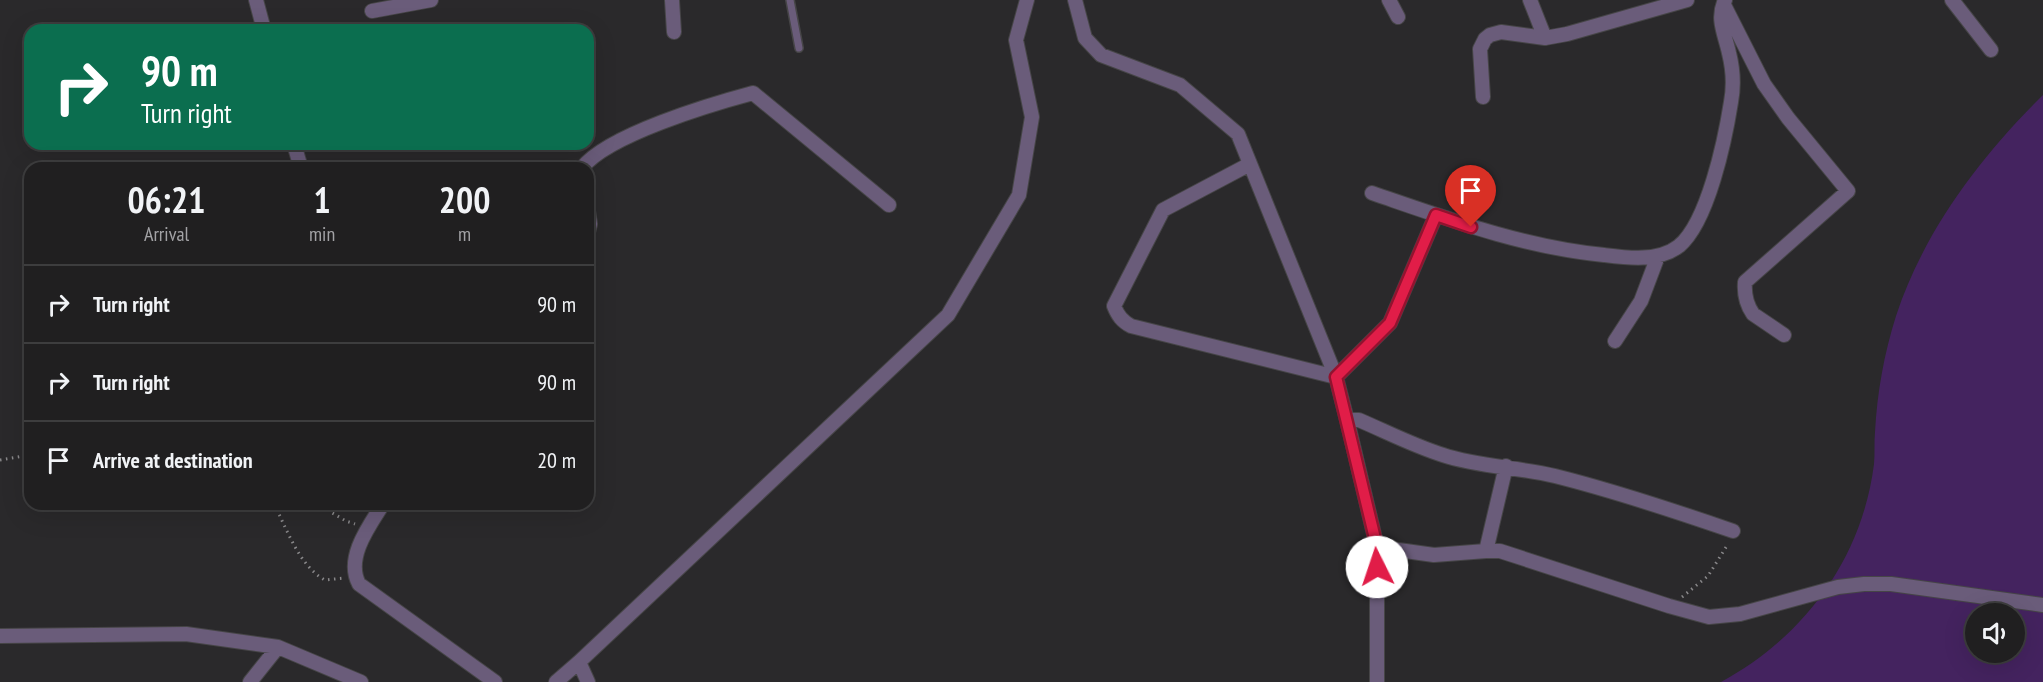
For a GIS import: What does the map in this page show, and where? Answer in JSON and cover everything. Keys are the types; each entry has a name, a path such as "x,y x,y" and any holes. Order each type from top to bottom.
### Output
{"street":[{"path":"256,0 262,24"},
{"path":"372,11 431,0"},
{"path":"672,0 674,32"},
{"path":"556,682 948,315 1019,195 1032,117 1016,40 1027,0"},
{"path":"1076,0 1084,38 1101,55 1180,85 1238,134 1336,377 1347,420 1377,547 1377,682"},
{"path":"1389,0 1398,17"},
{"path":"1530,0 1545,38"},
{"path":"1483,97 1480,49 1485,39 1495,33 1545,38 1567,34 1687,0"},
{"path":"1952,0 1991,50"},
{"path":"1372,192 1507,238 1568,251 1631,258 1658,256 1679,245 1695,226 1705,204 1731,102 1733,87 1730,53 1721,21 1722,1"},
{"path":"1722,1 1755,69 1770,93 1848,191 1745,282 1745,299 1750,310 1784,335"},
{"path":"588,162 597,153 667,121 719,102 753,93 889,205"},
{"path":"1250,164 1163,210 1114,306 1117,315 1131,326 1336,377"},
{"path":"1336,377 1390,323 1436,215"},
{"path":"1615,341 1641,301 1658,256"},
{"path":"1347,420 1359,420 1442,455 1555,476 1674,510 1733,531"},
{"path":"1486,551 1506,466"},
{"path":"378,510 368,527 354,561 355,577 359,584 495,682"},
{"path":"1377,547 1434,555 1486,551 1514,555 1709,617 1730,616 1838,587 1871,583 2043,606"},
{"path":"0,636 186,634 278,647 361,682"},
{"path":"250,682 278,647"},
{"path":"579,662 588,682"}],"lane":[{"path":"790,0 799,48"}],"path":[{"path":"0,460 24,456"},
{"path":"277,510 313,571 325,580 355,577"},
{"path":"327,510 346,521 368,527"},
{"path":"1669,606 1707,576 1723,555 1733,531"}],"shaded area":[{"path":"2043,95 2043,682 1721,682 1751,664 1803,618 1824,592 1842,563 1857,532 1867,499 1874,464 1879,388 1896,316 1922,254 1938,225 1956,197 1997,144"}],"route":[{"path":"1377,567 1377,547 1336,377 1390,323 1436,215 1471,227"}]}
